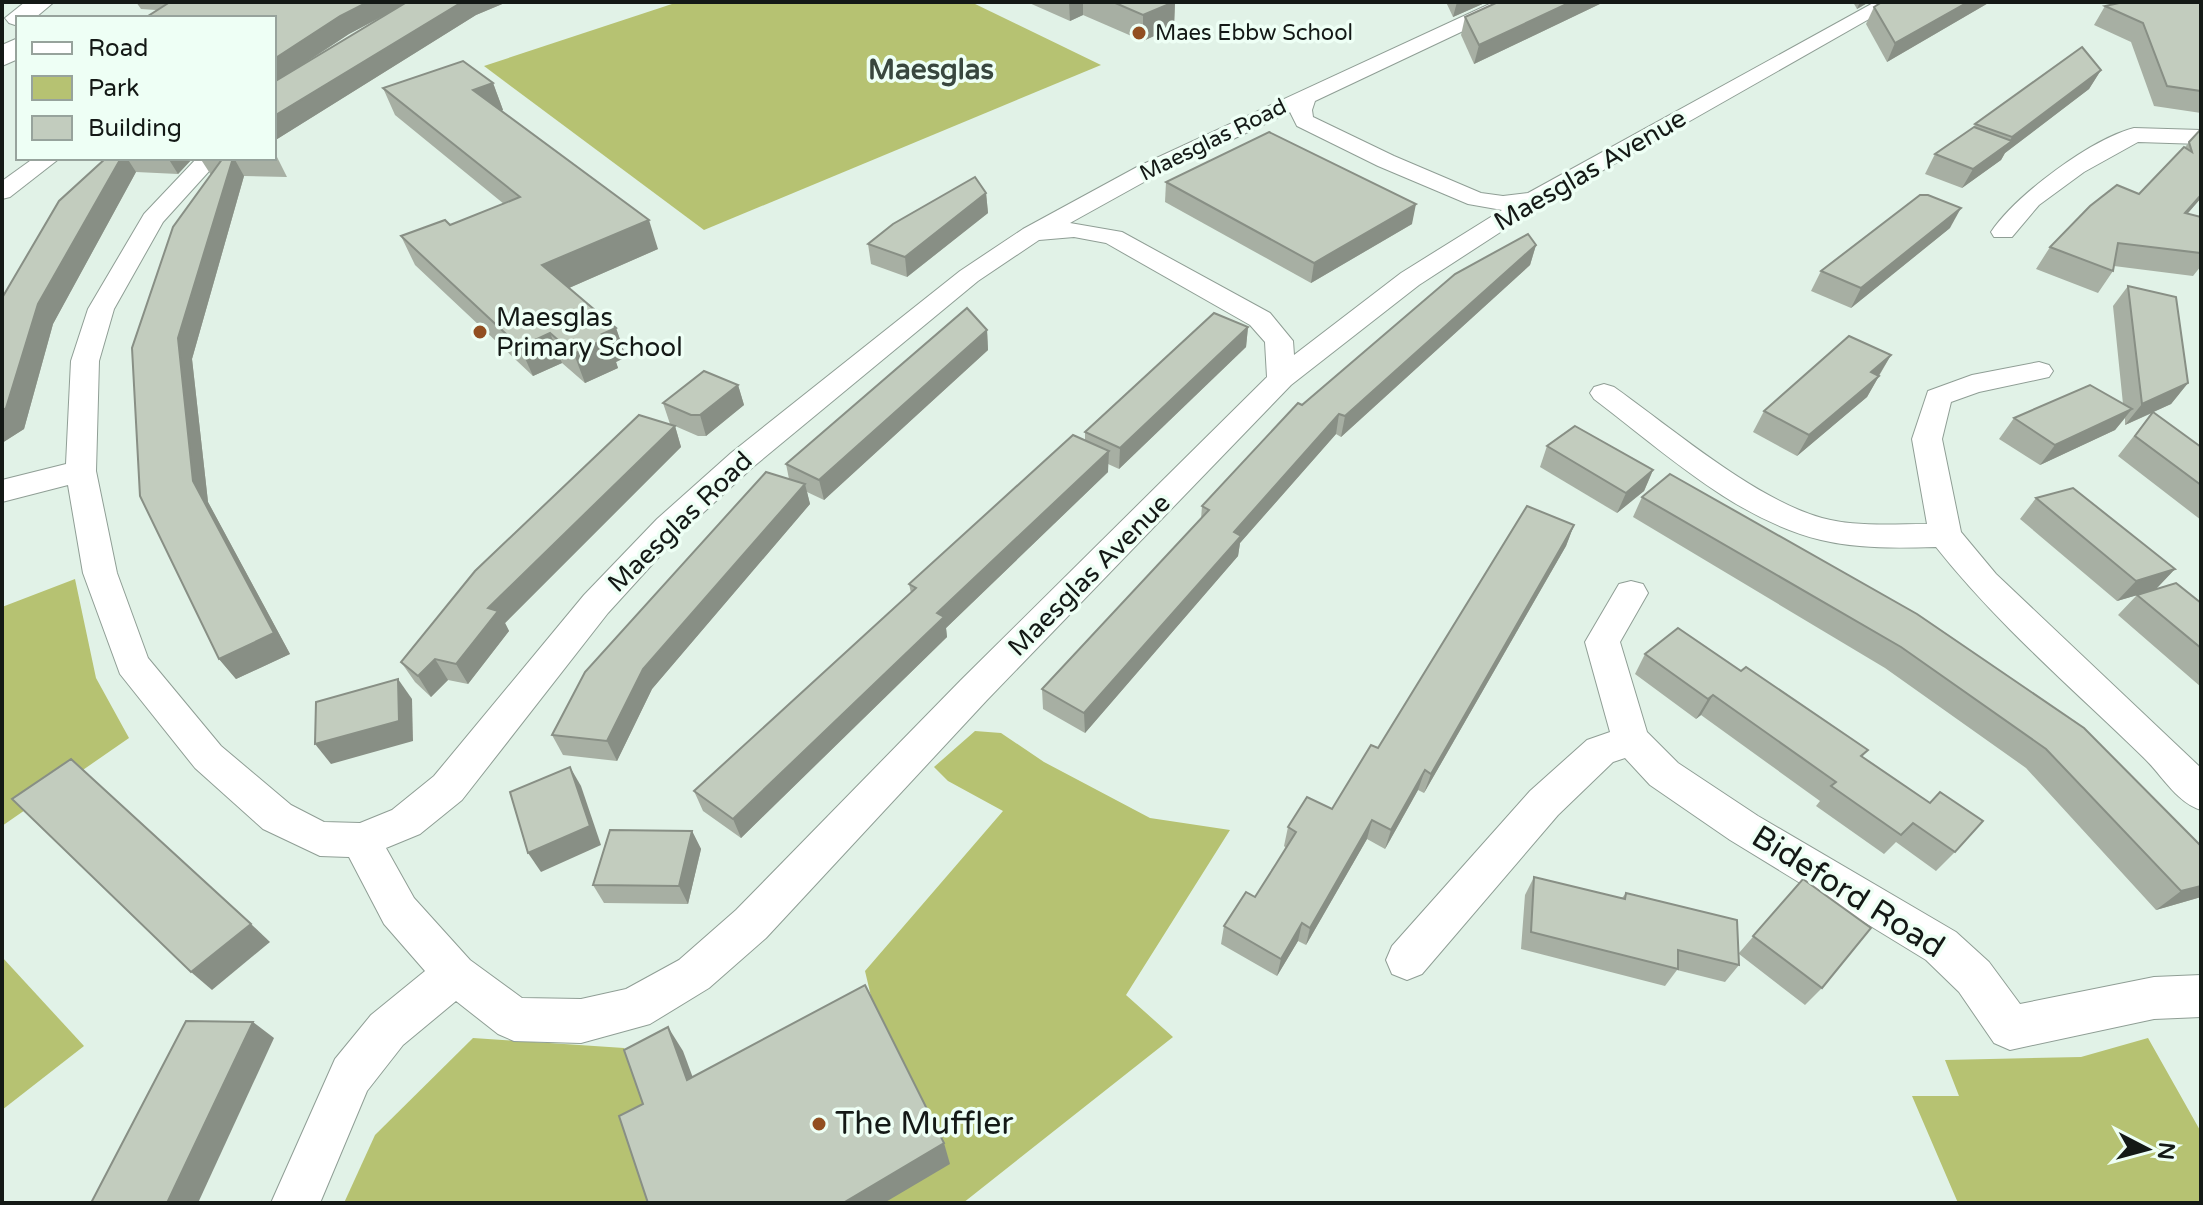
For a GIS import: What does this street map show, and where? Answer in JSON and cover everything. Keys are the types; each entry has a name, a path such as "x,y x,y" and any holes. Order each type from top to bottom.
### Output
{"main road":[{"path":"21,16 42,2"}],"street":[{"name":"Maesglas Road","path":"361,840 406,822 448,788 596,604 668,527 904,326 1032,234 1145,172 1509,2"},
{"name":"Maesglas Avenue","path":"361,840 399,911 455,974 514,1019 581,1021 634,1009 694,974 751,924 974,690 1281,379 1410,279 1534,200 1889,2"},
{"name":"Maesglas Road","path":"1310,93 1300,104 1300,113 1305,121 1386,161 1476,199 1503,203 1534,200"},
{"path":"2003,232 2031,200 2076,167 2134,135 2201,137"},
{"path":"2,192 46,160"},
{"path":"208,160 153,219 101,309 85,361 81,471 100,573 133,664 208,757 277,817 320,839 361,840"},
{"path":"1032,234 1074,230 1113,237 1260,319 1279,341 1281,379"},
{"path":"2039,371 1972,384 1938,397 1927,439 1945,535 1984,583 2165,754 2201,794"},
{"path":"1604,393 1754,499 1812,526 1894,536 1945,535"},
{"path":"2,491 81,471"},
{"name":"Bideford Road","path":"1631,593 1602,642 1631,740 1664,774 1744,828 1941,946 1974,977 2010,1028 2154,998 2201,996"},
{"path":"1407,960 1544,803 1600,751 1631,740"},
{"path":"295,1203 351,1075 387,1030 455,974"}],"green space":[{"path":"678,2 971,2 1101,65 704,230 484,66"},
{"path":"75,579 96,678 129,738 2,826 2,607"},
{"path":"975,731 1001,733 1044,762 1150,818 1230,830 1126,995 1173,1037 963,1203 884,1203 874,1009 865,971 1003,811 948,781 934,767"},
{"path":"2,957 84,1046 2,1110"},
{"path":"473,1038 624,1048 641,1073 659,1203 344,1203 375,1135"},
{"path":"2148,1038 2201,1132 2201,1203 1958,1203 1912,1096 1959,1096 1945,1060 2081,1057"}],"building":[{"path":"170,2 368,2 340,16 276,58 276,16 148,16"},
{"path":"407,2 462,2 276,115 276,81"},
{"path":"1113,2 1174,2 1143,15"},
{"path":"1498,2 1571,2 1479,45 1465,17"},
{"path":"1882,2 1968,2 1895,43 1874,7"},
{"path":"2124,2 2201,2 2201,91 2167,86 2143,23 2105,6"},
{"path":"2082,47 2101,70 2012,137 1975,124"},
{"path":"463,61 493,83 473,90 649,220 542,265 616,328 602,334 607,338 574,354 550,333 520,347 401,236 445,220 450,225 520,197 383,88"},
{"path":"1974,127 2012,141 1973,169 1935,154"},
{"path":"2201,129 2201,195 2185,213 2201,217 2201,253 2118,243 2113,271 2050,247 2090,206 2117,185 2139,194 2184,147 2192,152 2189,142"},
{"path":"1269,132 1416,204 1314,263 1166,182"},
{"path":"104,160 120,160 38,304 6,408 2,411 2,298 59,201"},
{"path":"222,160 232,160 178,338 193,481 274,633 219,659 140,496 132,348 173,227"},
{"path":"975,177 986,193 905,257 868,244 893,224"},
{"path":"1920,195 1928,195 1961,208 1861,288 1821,271"},
{"path":"1528,234 1536,245 1345,416 1339,414 1234,532 1241,536 1084,713 1042,689 1209,510 1202,506 1298,403 1302,405 1455,274"},
{"path":"2128,286 2176,297 2188,383 2142,404"},
{"path":"967,308 987,330 819,480 786,464"},
{"path":"1214,313 1248,327 1120,448 1085,432"},
{"path":"1849,336 1891,355 1871,372 1879,376 1809,435 1764,411"},
{"path":"704,371 738,385 700,415 691,415 663,403"},
{"path":"2090,385 2132,409 2055,445 2014,418"},
{"path":"2153,412 2201,447 2201,485 2135,436"},
{"path":"639,415 675,426 488,608 498,611 456,664 435,659 418,676 401,662 475,571"},
{"path":"1575,426 1653,470 1626,493 1547,446"},
{"path":"1073,435 1109,451 937,613 944,617 733,819 694,791 916,588 909,584"},
{"path":"766,472 805,484 643,669 607,741 552,735 585,672"},
{"path":"1670,474 1917,614 2084,728 2201,846 2201,886 2181,891 2046,749 1901,647 1642,497"},
{"path":"2073,488 2175,569 2136,581 2036,498"},
{"path":"1527,506 1574,525 1431,774 1425,770 1391,830 1372,820 1310,928 1302,923 1281,959 1224,926 1246,892 1255,897 1296,832 1288,827 1307,797 1332,809 1371,745 1378,748"},
{"path":"2176,583 2201,603 2201,648 2137,595"},
{"path":"1678,628 1741,671 1746,667 1868,750 1861,756 1930,803 1940,792 1983,821 1955,852 1913,823 1901,835 1831,786 1836,782 1713,695 1708,699 1645,654"},
{"path":"398,679 399,721 315,744 316,702"},
{"path":"71,759 251,924 191,972 12,799"},
{"path":"570,767 590,826 528,853 510,792"},
{"path":"610,830 692,831 679,886 593,885"},
{"path":"1534,877 1625,899 1626,893 1737,920 1739,965 1678,950 1678,969 1531,932"},
{"path":"1803,879 1871,928 1822,988 1753,936"},
{"path":"865,985 944,1143 843,1203 648,1203 619,1116 643,1104 624,1050 668,1027 687,1080"},
{"path":"186,1021 253,1022 167,1203 91,1203"}],"place":[{"name":"Maes Ebbw School","path":"1139,33"},
{"name":"Maesglas Primary School","path":"480,332"},
{"name":"The Muffler","path":"819,1124"}],"district":[{"name":"Maesglas","path":"931,70"}]}
